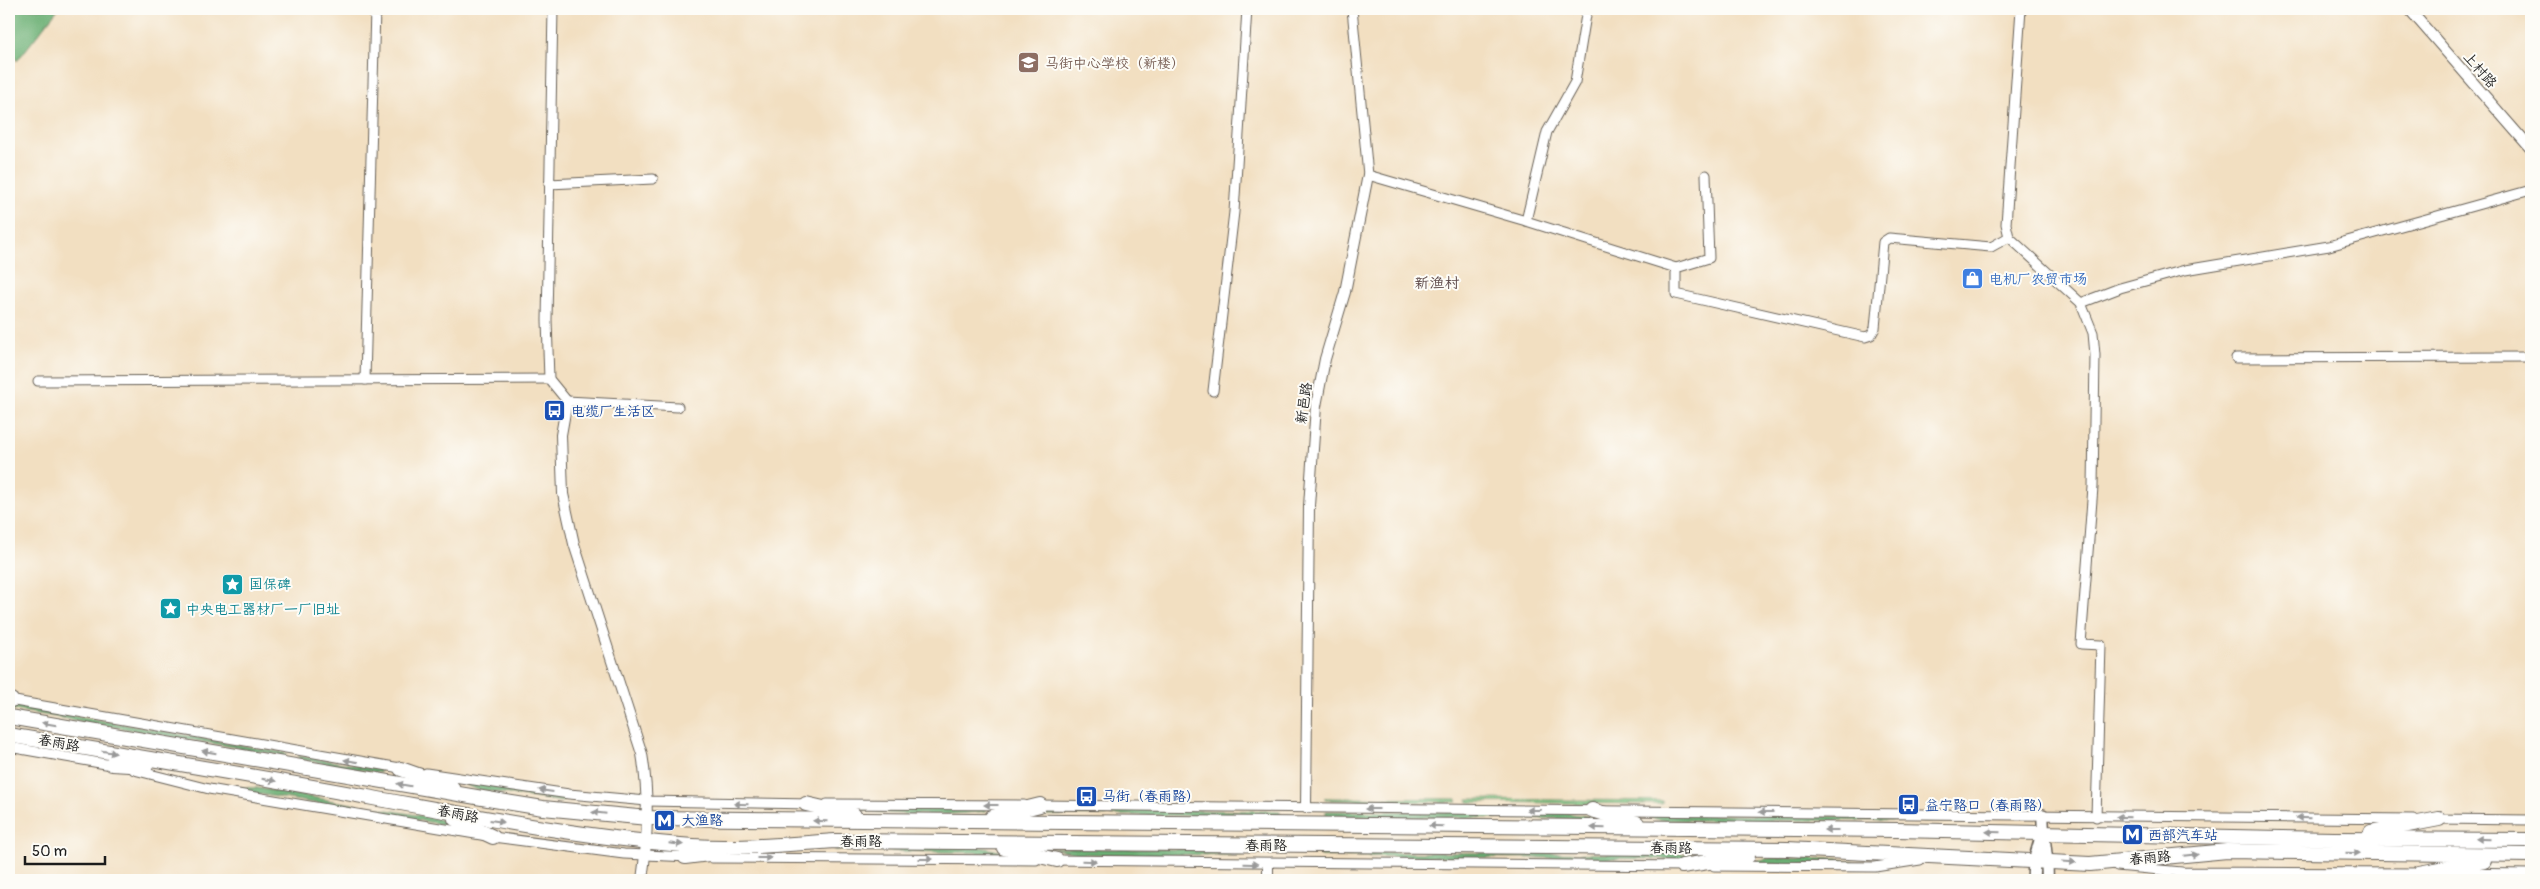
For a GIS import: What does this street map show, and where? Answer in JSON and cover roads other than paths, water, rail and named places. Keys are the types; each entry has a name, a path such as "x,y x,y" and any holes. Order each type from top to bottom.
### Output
{"main road":[{"name":"春雨路","path":"9,717 543,808 648,818 884,822 1654,828 2334,839 2531,840"},
{"name":"春雨路","path":"9,735 475,818 694,846 770,845 836,841 1787,849 1935,858 2034,860 2090,864 2227,851 2531,856"},
{"path":"112,764 206,769"},
{"path":"401,769 488,799"},
{"path":"806,804 884,822"},
{"path":"974,822 1040,805"},
{"path":"436,810 493,837"},
{"path":"1592,810 1654,828"},
{"path":"2033,880 2034,860 2042,833 2043,815"},
{"path":"2334,839 2439,819"},
{"path":"2042,833 2049,862 2047,880"},
{"path":"979,842 1057,860"},
{"path":"685,858 770,845"},
{"path":"1682,866 1787,849"},
{"path":"2419,873 2515,855"}],"street":[{"path":"365,380 374,9"},
{"path":"553,9 547,320 549,379 567,401 678,408"},
{"path":"1213,391 1234,212 1247,9"},
{"name":"新邑路","path":"1306,808 1309,506 1316,406 1325,359 1345,292 1368,175 1352,9"},
{"path":"1526,221 1547,132 1575,82 1587,9"},
{"path":"2021,9 2010,143 2006,224 2008,237 2081,303 2093,333 2095,355 2093,487 2080,644 2100,646 2096,817"},
{"name":"上村路","path":"2409,9 2531,149"},
{"path":"1368,175 1526,221 1676,268 1709,258 1706,175"},
{"path":"549,184 653,179"},
{"path":"2081,303 2120,288 2185,270 2329,246 2531,190"},
{"path":"1676,268 1676,294 1865,337 1871,335 1874,328 1883,242 1889,238 1991,247 2008,237"},
{"path":"2236,358 2531,357"},
{"path":"38,382 549,379"},
{"path":"567,401 560,435 563,494 574,544 642,754 648,818 642,880"},
{"path":"9,700 401,769 570,794 647,801 2531,820"},
{"path":"9,746 112,764 209,789 493,837 645,856 1268,864 1874,867 1935,858"},
{"path":"1268,864 1268,880"},
{"path":"2090,864 2182,872 2531,874"}],"place":[{"name":"马街中心学校（新楼）","path":"1029,63"},
{"name":"电机厂农贸市场","path":"1973,279"},
{"name":"电缆厂生活区","path":"555,411"},
{"name":"国保碑","path":"233,584"},
{"name":"中央电工器材厂一厂旧址","path":"170,609"},
{"name":"马街（春雨路）","path":"1086,796"},
{"name":"益宁路口（春雨路）","path":"1909,805"},
{"name":"大渔路","path":"665,820"},
{"name":"西部汽车站","path":"2132,835"}],"district":[{"name":"新渔村","path":"1437,283"}]}
